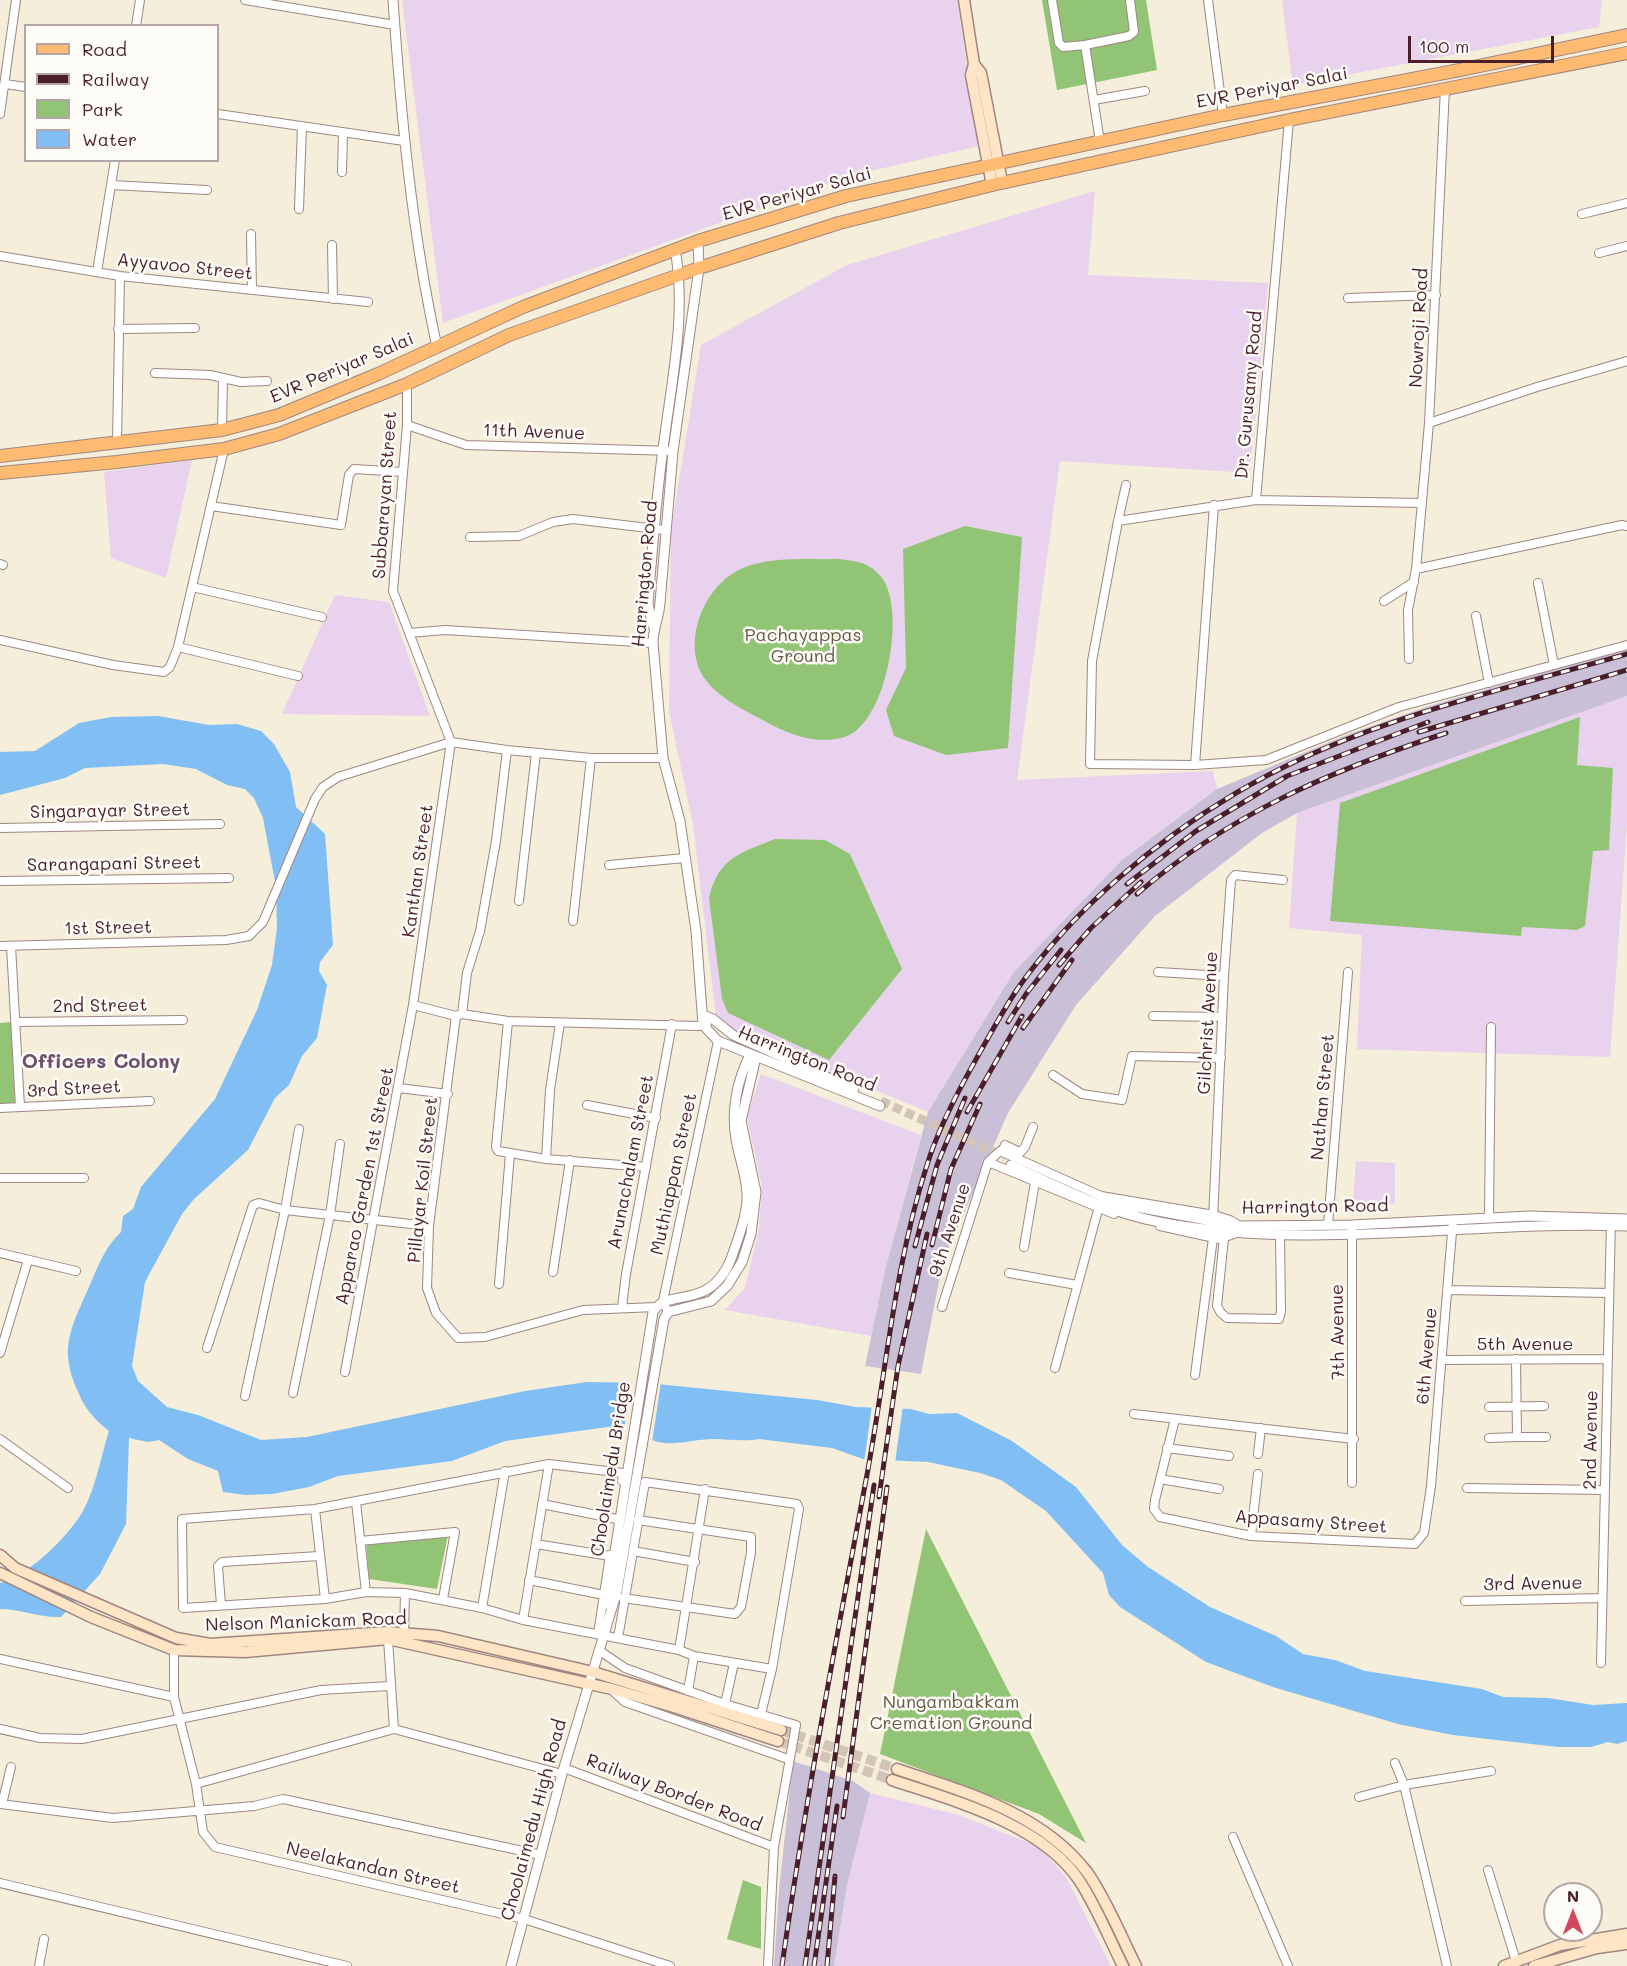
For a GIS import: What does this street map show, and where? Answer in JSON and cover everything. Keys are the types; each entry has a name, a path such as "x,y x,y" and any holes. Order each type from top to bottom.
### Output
{"main road":[{"path":"964,0 974,64 971,75 997,184"},
{"name":"EVR Periyar Salai","path":"0,456 222,430 279,415 523,307 675,249 846,196 1222,116 1627,35"},
{"name":"EVR Periyar Salai","path":"0,472 117,462 224,449 279,434 407,384 509,335 699,268 839,223 997,184 1288,120 1627,53"},
{"name":"Nelson Manickam Road","path":"0,1555 15,1568 168,1636 210,1644 404,1633 438,1636 593,1672 781,1730"},
{"name":"Nelson Manickam Road","path":"1,1574 91,1617 174,1650 245,1652 388,1639 612,1689 778,1741"},
{"path":"897,1769 978,1797 1050,1833 1076,1868 1078,1880 1123,1966"},
{"path":"892,1780 974,1808 1043,1842 1076,1868 1088,1873 1136,1966"},
{"path":"1504,1966 1560,1945 1627,1934"},
{"path":"1533,1966 1597,1948 1627,1944"}],"street":[{"path":"0,114 16,0"},
{"path":"136,24 140,0"},
{"path":"245,0 395,24"},
{"path":"393,0 404,141 425,292 437,347"},
{"path":"1052,0 1059,43 1070,48 1129,36 1134,32 1130,0"},
{"path":"1208,0 1222,116"},
{"path":"1085,45 1100,142"},
{"path":"5,84 24,87"},
{"name":"Nowroji Road","path":"1409,659 1408,610 1416,569 1429,423 1445,88"},
{"path":"1094,100 1146,92"},
{"path":"219,114 404,141"},
{"name":"Dr. Gurusamy Road","path":"1118,521 1256,500 1288,120"},
{"path":"299,209 302,126"},
{"path":"342,172 343,132"},
{"path":"97,272 115,162"},
{"path":"111,186 207,190"},
{"path":"1581,214 1627,204"},
{"path":"251,234 252,290"},
{"name":"Harrington Road","path":"698,242 699,268 673,452 659,616 653,626 653,643 663,758 680,821 696,931 703,1025 718,1041 880,1104 733,1035 713,1019 704,1015"},
{"path":"332,245 333,299"},
{"path":"1599,254 1627,246"},
{"path":"653,626 648,604 662,451 676,348 680,275 675,249"},
{"name":"Ayyavoo Street","path":"0,256 120,276 368,303"},
{"path":"117,443 120,276"},
{"path":"1348,298 1436,295"},
{"path":"118,329 195,328"},
{"path":"1429,423 1537,387 1627,362"},
{"path":"155,373 223,378 241,382 267,381"},
{"path":"222,430 223,378"},
{"name":"Subbarayan Street","path":"407,384 407,425 393,591 451,742"},
{"name":"11th Avenue","path":"407,425 466,445 673,452"},
{"path":"0,640 113,665 164,672 171,667 178,647 224,449"},
{"path":"211,506 341,525 349,475 354,469 403,472"},
{"path":"1126,485 1092,661 1090,764 1195,765 1266,760 1399,707 1627,645"},
{"path":"1256,500 1422,503"},
{"path":"1195,765 1214,505"},
{"path":"470,537 519,536 553,522 573,519 665,530"},
{"path":"1416,569 1611,527 1627,526"},
{"path":"1384,600 1414,582"},
{"path":"1538,583 1554,665"},
{"path":"192,587 322,617"},
{"path":"1476,616 1489,682"},
{"path":"409,633 445,630 653,643"},
{"path":"178,647 298,676"},
{"path":"451,742 591,758 663,758"},
{"name":"1st Street","path":"0,946 217,941 249,936 263,922 315,799 329,782 451,742"},
{"name":"Kanthan Street","path":"413,1005 451,742"},
{"name":"Pillayar Koil Street","path":"507,750 496,841 480,931 467,973 459,1015 429,1227 427,1288 436,1313 458,1338 485,1336 583,1310 622,1307"},
{"path":"519,901 536,753"},
{"path":"573,921 591,758"},
{"name":"Singarayar Street","path":"0,828 220,824"},
{"path":"609,865 685,858"},
{"name":"Gilchrist Avenue","path":"1195,1375 1213,1226 1224,976 1233,876 1283,880"},
{"name":"Sarangapani Street","path":"0,881 229,878"},
{"path":"11,946 20,1107"},
{"path":"1158,972 1224,976"},
{"name":"Nathan Street","path":"1328,1225 1348,972"},
{"path":"413,1005 459,1015 508,1021 703,1025 713,1019"},
{"name":"Apparao Garden 1st Street","path":"345,1372 413,1005"},
{"path":"1153,1017 1222,1017"},
{"name":"2nd Street","path":"16,1022 183,1020"},
{"path":"508,1021 496,1147 498,1151 546,1159 646,1167"},
{"path":"546,1159 550,1090 560,1023"},
{"name":"Arunachalam Street","path":"622,1307 626,1274 672,1024"},
{"path":"1489,1218 1491,1027"},
{"name":"Muthiappan Street","path":"659,1304 718,1041"},
{"path":"659,1304 668,1312 711,1301 727,1286 742,1262 751,1234 756,1192 741,1121 753,1056"},
{"path":"622,1307 659,1304 693,1296 714,1286 733,1253 747,1195 744,1169 736,1141 733,1110 744,1067 753,1056"},
{"path":"1053,1075 1082,1094 1122,1100 1132,1056 1221,1058"},
{"path":"399,1089 448,1094"},
{"name":"3rd Street","path":"0,1108 150,1101"},
{"path":"587,1105 656,1118"},
{"path":"1033,1127 1015,1159 1000,1151 987,1162 1098,1209 1213,1226 1224,1238 1217,1306 1227,1318 1271,1320 1279,1318 1281,1311 1280,1236"},
{"path":"245,1396 285,1210 299,1129"},
{"path":"293,1393 330,1215 340,1144"},
{"path":"499,1284 510,1154"},
{"name":"Harrington Road","path":"1015,1159 1101,1200 1236,1230 1328,1225 1352,1229 1453,1224 1489,1218 1530,1216 1611,1222 1627,1219"},
{"path":"553,1272 570,1160"},
{"name":"9th Avenue","path":"942,1307 987,1162"},
{"path":"0,1178 84,1178"},
{"path":"1023,1247 1035,1182"},
{"path":"207,1348 253,1205 259,1203 285,1210 429,1227"},
{"path":"1055,1368 1098,1209"},
{"path":"1453,1224 1611,1222 1627,1226"},
{"name":"2nd Avenue","path":"1601,1663 1611,1222"},
{"name":"6th Avenue","path":"1431,1486 1453,1224"},
{"path":"1224,1238 1236,1230 1280,1236 1352,1229"},
{"name":"7th Avenue","path":"1352,1229 1354,1439 1352,1483"},
{"path":"0,1253 76,1271"},
{"path":"0,1353 28,1260"},
{"path":"1009,1273 1077,1285"},
{"path":"1448,1290 1610,1293"},
{"name":"Choolaimedu Bridge","path":"610,1614 609,1597 649,1329 659,1304"},
{"name":"Choolaimedu Bridge","path":"610,1614 617,1591 661,1331 668,1312"},
{"path":"1516,1359 1517,1437"},
{"name":"5th Avenue","path":"1443,1360 1608,1359"},
{"path":"1489,1407 1544,1406"},
{"path":"1134,1414 1354,1439"},
{"path":"1175,1419 1160,1479 1219,1489"},
{"path":"1258,1454 1261,1428"},
{"path":"1489,1438 1545,1437"},
{"path":"0,1439 68,1488"},
{"path":"1167,1449 1229,1456"},
{"path":"523,1620 549,1464"},
{"path":"593,1672 600,1651 602,1635 604,1595 623,1473 549,1464 315,1509 182,1519 183,1608 325,1599 366,1593 405,1593 483,1608 523,1620 602,1635 618,1638 680,1650 694,1656 772,1669"},
{"path":"483,1608 505,1471"},
{"path":"1251,1536 1258,1474"},
{"name":"Appasamy Street","path":"1160,1479 1154,1509 1160,1517 1251,1536 1415,1544 1425,1533 1431,1486"},
{"path":"618,1638 623,1598 645,1482 792,1502 799,1509 772,1669 761,1714"},
{"path":"1467,1488 1605,1490"},
{"path":"680,1650 705,1489"},
{"path":"356,1502 366,1593"},
{"path":"542,1504 617,1519"},
{"path":"315,1509 325,1599"},
{"path":"623,1598 735,1614 740,1612 752,1553 751,1537 638,1520"},
{"path":"360,1541 455,1532 443,1599"},
{"path":"536,1544 610,1556"},
{"path":"633,1551 695,1562"},
{"path":"221,1605 218,1566 222,1562 319,1556"},
{"path":"529,1580 604,1595"},
{"path":"404,1633 405,1593"},
{"name":"3rd Avenue","path":"1465,1601 1602,1598"},
{"path":"602,1635 610,1614"},
{"path":"196,1784 394,1729 388,1639"},
{"path":"174,1650 174,1697 196,1784 200,1812"},
{"name":"Railway Border Road","path":"600,1651 625,1668 724,1704 796,1725 788,1759 774,1847 768,1966"},
{"path":"688,1691 694,1656"},
{"path":"0,1659 174,1697"},
{"path":"724,1704 734,1663"},
{"name":"Choolaimedu High Road","path":"511,1966 563,1771 593,1672"},
{"path":"0,1729 40,1738 82,1739 181,1720 225,1707 321,1690 390,1686"},
{"path":"612,1689 625,1702 788,1759"},
{"name":"Railway Border Road","path":"394,1729 563,1771 774,1847"},
{"path":"1395,1762 1404,1785 1448,1966"},
{"path":"11,1767 1,1804 113,1818 254,1806 283,1799 541,1855"},
{"path":"1359,1797 1404,1785 1491,1771"},
{"name":"Neelakandan Street","path":"200,1812 203,1832 215,1847 524,1919 670,1966"},
{"path":"1233,1837 1288,1966"},
{"path":"1488,1870 1516,1961"},
{"path":"0,1883 347,1966"},
{"path":"39,1966 44,1939"}],"shaded area":[{"path":"402,0 957,0 979,146 849,176 443,323"},
{"path":"1282,0 1602,0 1599,27 1293,85"},
{"path":"1095,191 1088,275 1268,283 1250,473 1060,461 1017,780 1213,771 1217,789 1122,860 1015,972 928,1112 739,1033 716,1017 693,824 669,711 671,530 701,345 847,265"},
{"path":"192,460 166,578 111,558 104,472"},
{"path":"335,595 389,602 430,716 282,714"},
{"path":"1627,648 1627,696 1297,813 1262,833 1155,916 1076,1005 1008,1113 943,1261 921,1374 865,1366 885,1270 928,1112 1014,972 1122,860 1217,789 1349,734 1429,706"},
{"path":"1627,696 1627,824 1610,1057 1357,1049 1362,935 1289,928 1297,813"},
{"path":"761,1074 921,1135 885,1270 871,1336 725,1310 745,1288 759,1229 762,1187 747,1117"},
{"path":"1356,1161 1395,1163 1395,1204 1353,1201"},
{"path":"793,1761 853,1781 870,1793 847,1885 834,1966 774,1966 779,1890"},
{"path":"870,1793 959,1815 1039,1847 1066,1877 1111,1966 834,1966 847,1885"}],"green space":[{"path":"1042,0 1146,0 1157,70 1057,90"},
{"path":"965,526 1022,537 1008,748 946,755 894,736 886,710 906,668 903,549"},
{"name":"Pachayappas Ground","path":"838,559 868,565 882,578 889,594 892,641 888,667 880,693 870,714 857,730 841,738 818,740 796,735 765,722 735,705 715,690 705,679 698,666 695,637 698,622 711,594 732,574 743,568 769,561"},
{"path":"1580,717 1577,765 1613,768 1609,850 1593,851 1585,926 1577,930 1522,927 1521,936 1330,921 1340,803"},
{"path":"775,839 825,840 850,854 902,969 829,1060 728,1013 722,999 709,898 713,885 718,874 732,859 751,848"},
{"path":"11,1022 15,1104 0,1105 0,1023"},
{"name":"Nungambakkam Cremation Ground","path":"926,1529 1086,1843 1039,1814 880,1754"},
{"path":"448,1535 437,1589 369,1579 366,1541"},
{"path":"743,1880 761,1887 761,1949 727,1939"}],"water":[{"path":"158,716 209,725 237,724 261,731 274,744 290,772 296,807 325,834 333,945 320,962 319,971 327,985 317,1038 302,1056 289,1085 275,1098 248,1150 194,1199 182,1214 145,1282 132,1366 138,1381 167,1407 198,1415 261,1440 307,1437 525,1391 587,1382 647,1383 817,1400 856,1407 911,1409 929,1414 957,1413 1012,1441 1076,1487 1122,1545 1148,1567 1210,1607 1276,1636 1303,1654 1335,1660 1365,1671 1482,1689 1503,1697 1548,1698 1593,1705 1627,1703 1627,1741 1617,1744 1608,1742 1591,1747 1558,1747 1453,1735 1398,1724 1273,1687 1206,1662 1120,1607 1109,1595 1103,1573 1046,1511 1001,1480 980,1473 928,1462 863,1459 832,1448 759,1439 706,1439 665,1443 615,1426 505,1441 452,1461 338,1476 309,1487 272,1494 246,1495 223,1492 218,1471 188,1459 159,1440 148,1442 129,1438 126,1524 100,1574 61,1617 0,1609 0,1583 35,1564 77,1521 88,1502 109,1431 87,1409 72,1377 68,1350 69,1338 77,1315 102,1257 121,1232 123,1216 133,1209 141,1187 215,1099 257,1010 272,965 277,928 276,887 263,818 254,798 245,789 227,785 196,769 163,764 85,768 65,778 0,795 0,752 35,751 79,723 111,717"}],"pier":[{"path":"632,1379 661,1382 652,1443 624,1430"},
{"path":"872,1405 903,1406 895,1463 864,1463"}],"tunnel":[{"path":"881,1101 1005,1157"},
{"path":"781,1730 897,1769"},
{"path":"778,1741 892,1780"}],"railway":[{"path":"782,1966 811,1783 873,1441 906,1242 927,1165 942,1125 967,1075 1012,997 1040,959 1064,932 1117,880 1175,833 1236,793 1281,768 1377,728 1477,696 1627,654"},
{"path":"1419,732 1627,670"},
{"path":"1127,884 1196,831 1287,776 1428,722"},
{"path":"1137,894 1209,840 1283,797 1362,763 1446,733"},
{"path":"1059,965 1091,928 1141,882"},
{"path":"1008,1022 1026,994 1061,950"},
{"path":"1023,1028 1072,960"},
{"path":"967,1112 1022,1016"},
{"path":"915,1246 937,1165 965,1098"},
{"path":"932,1245 951,1169 980,1104"},
{"path":"879,1497 898,1366 927,1234"},
{"path":"805,1966 874,1485"},
{"path":"843,1817 887,1487"},
{"path":"814,1966 837,1806"},
{"path":"827,1966 835,1876"}],"district":[{"name":"Officers Colony","path":"101,1062"}]}
